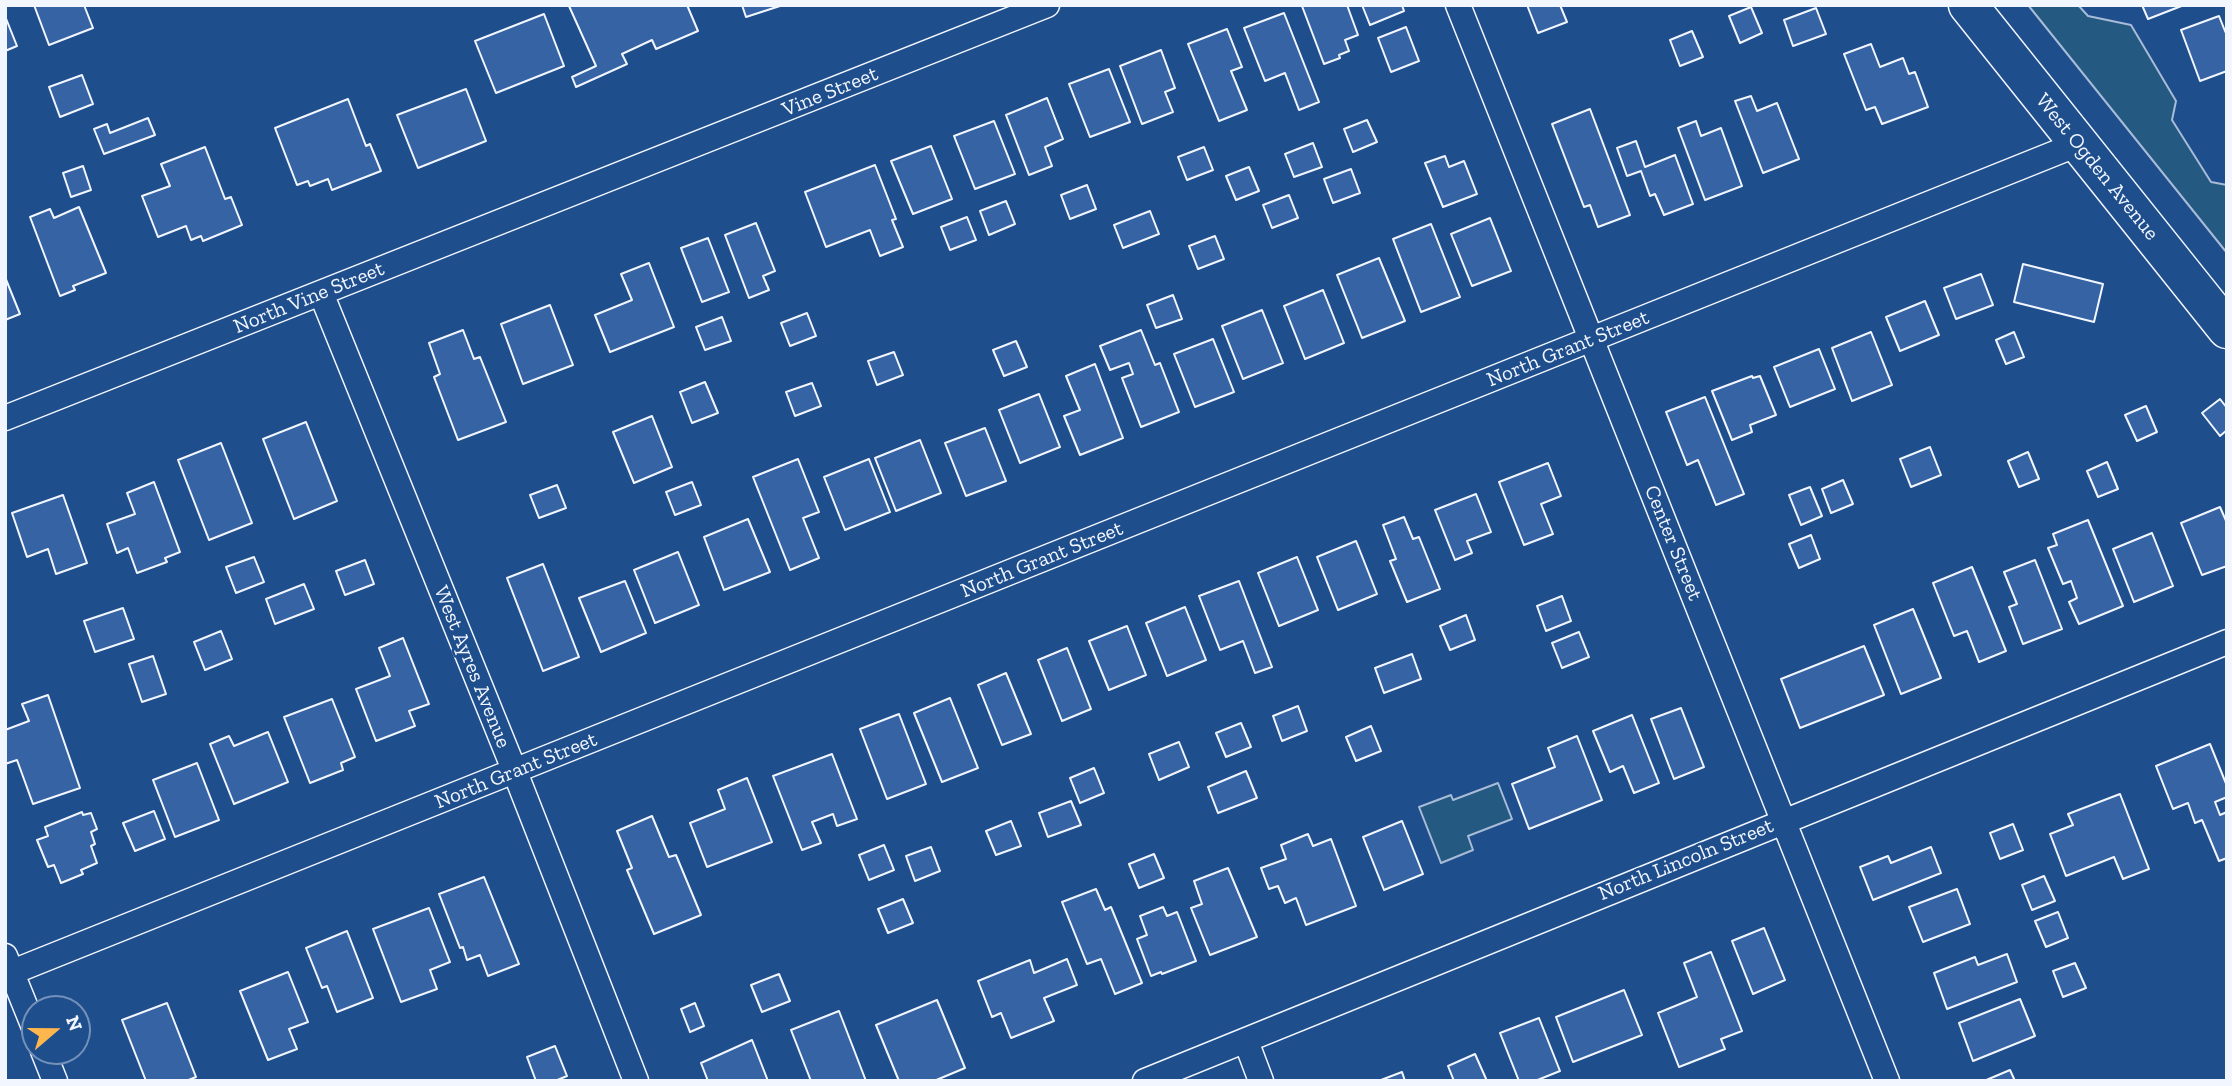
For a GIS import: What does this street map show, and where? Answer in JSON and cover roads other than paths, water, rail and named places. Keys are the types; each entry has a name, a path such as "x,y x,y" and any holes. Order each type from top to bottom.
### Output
{"main road":[{"name":"West Ogden Avenue","path":"1968,5 2227,329"}],"street":[{"name":"Vine Street","path":"613,177 1047,5"},
{"name":"Center Street","path":"1458,5 1887,1081"},
{"name":"North Grant Street","path":"7,968 515,772 2078,144"},
{"name":"North Vine Street","path":"5,418 613,177"},
{"name":"West Ayres Avenue","path":"321,293 515,772 636,1081"},
{"name":"North Lincoln Street","path":"1146,1081 1783,820 2227,642"},
{"path":"7,968 21,999"},
{"path":"1246,1041 1261,1081"}]}
